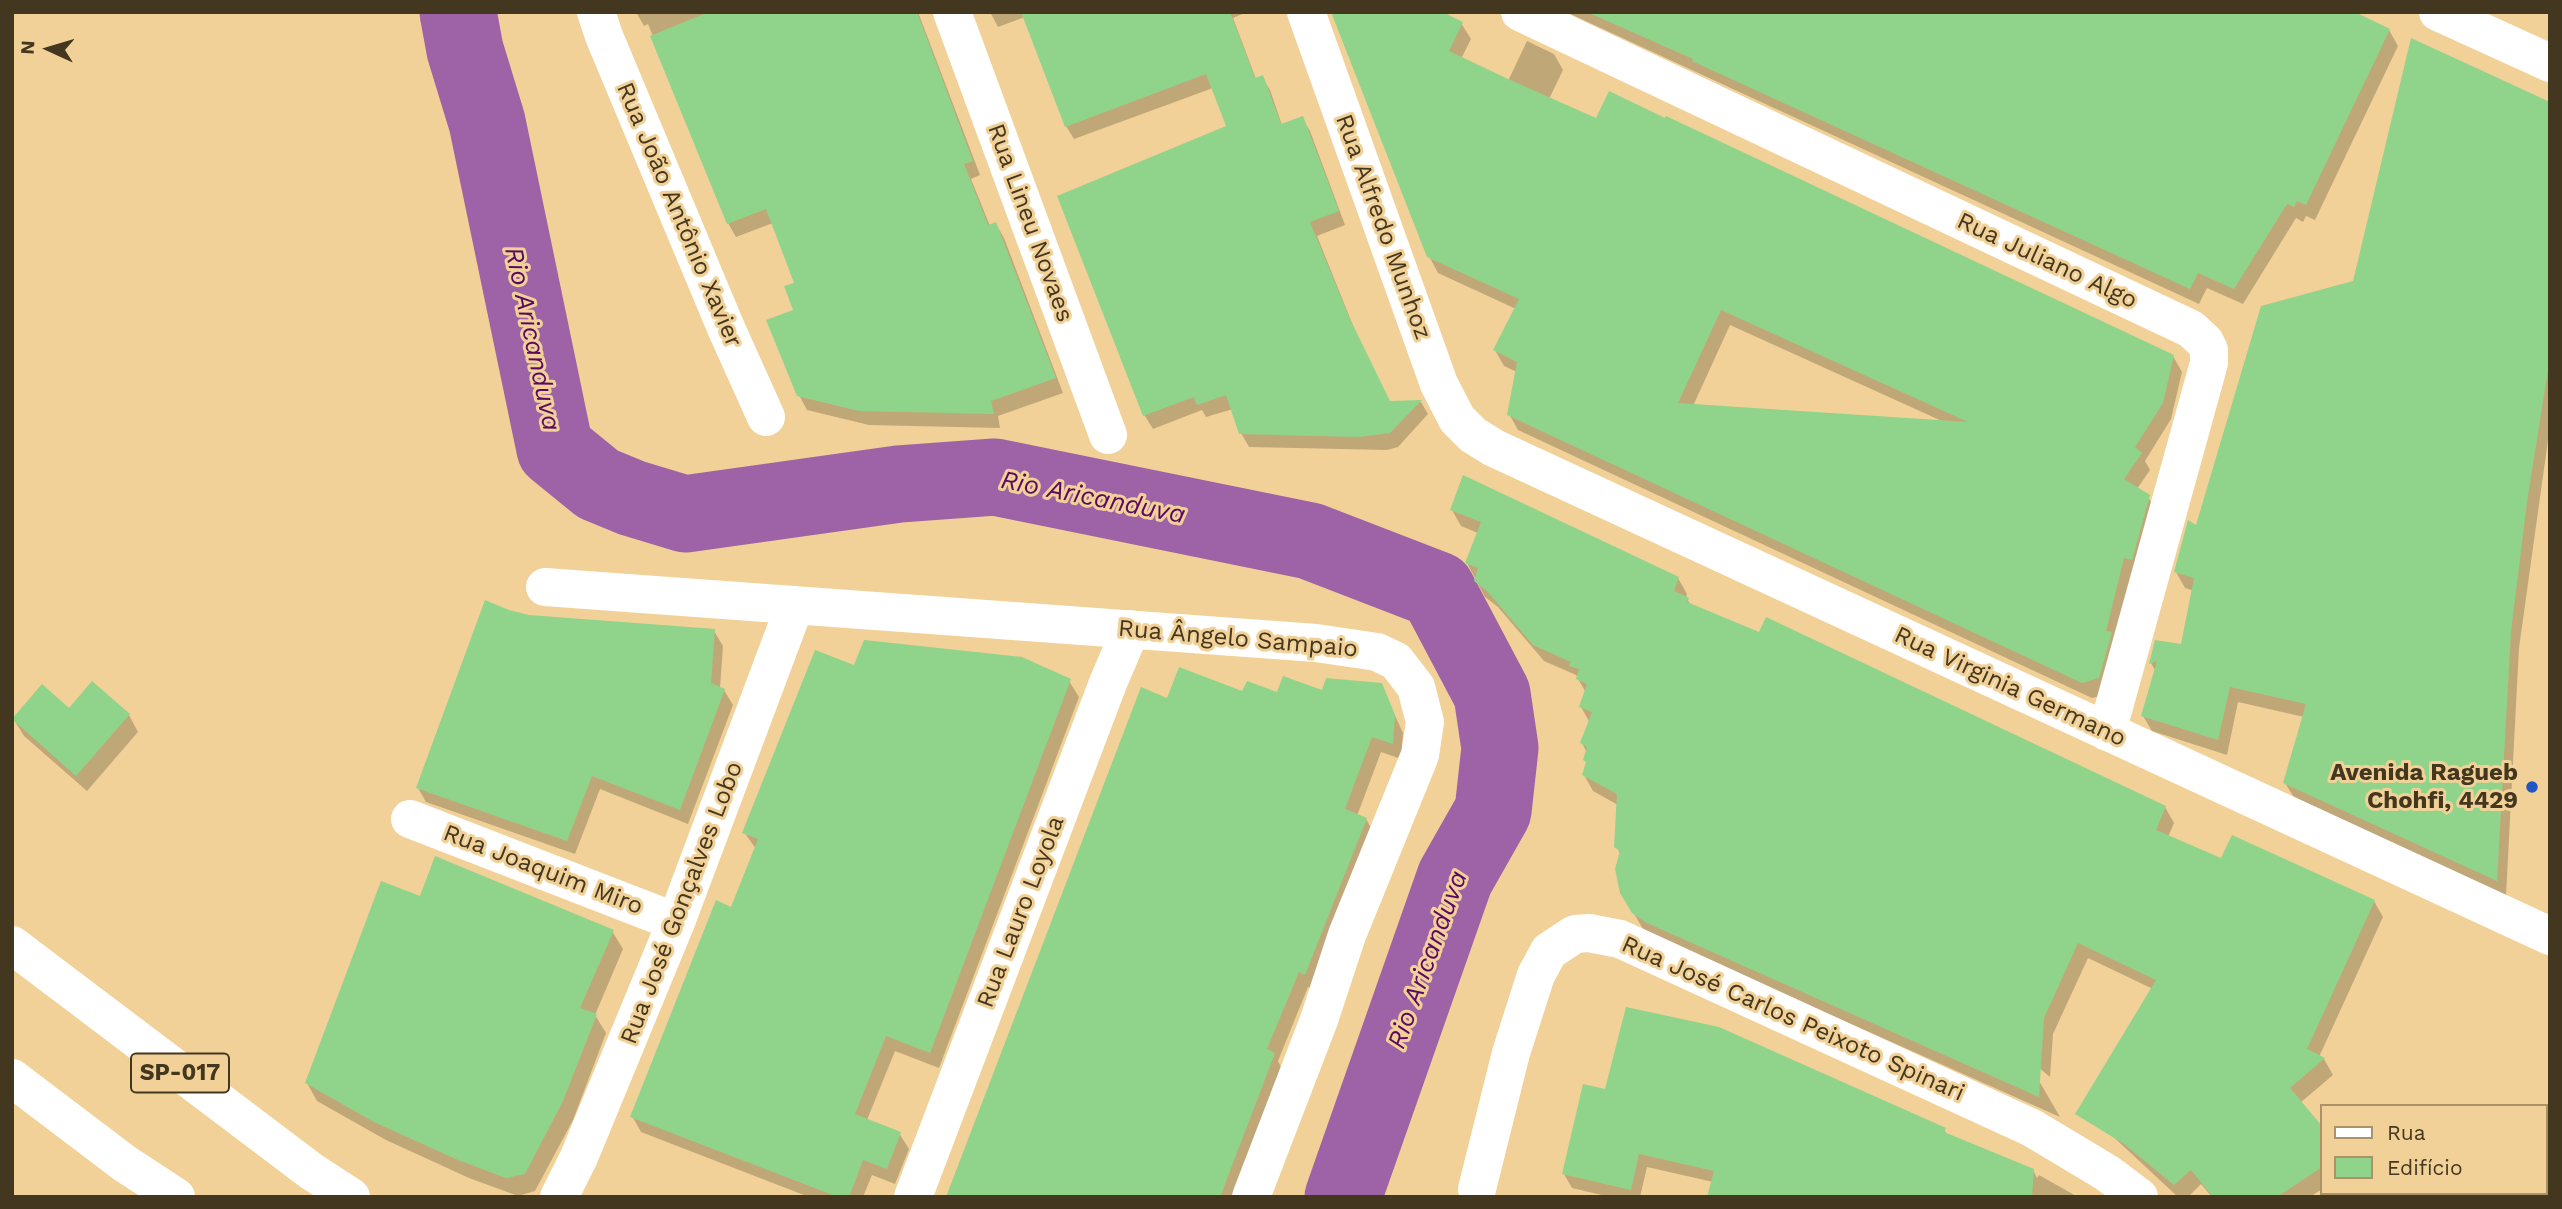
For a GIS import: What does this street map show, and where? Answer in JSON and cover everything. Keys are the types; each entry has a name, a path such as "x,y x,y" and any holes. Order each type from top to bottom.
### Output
{"main road":[{"name":"Rua João Antônio Xavier","path":"597,12 604,36 766,417"},
{"name":"Rua Lineu Novaes","path":"952,12 1108,435"},
{"name":"Rua Alfredo Munhoz","path":"1306,12 1439,384 1457,419 1473,435"},
{"name":"Rua Juliano Algo","path":"1520,12 2191,329 2205,342 2209,350 2209,363 2106,732"},
{"path":"2438,12 2550,63"},
{"name":"Rua Virginia Germano","path":"1473,435 1493,449 2550,936"},
{"name":"Rua Ângelo Sampaio","path":"545,587 1317,643 1377,652 1396,661 1416,687 1425,722 1420,755 1347,935 1319,1020 1251,1197"},
{"name":"Rua José Gonçalves Lobo","path":"559,1197 579,1157 676,922 796,605"},
{"name":"Rua Lauro Loyola","path":"913,1197 1108,683 1131,629"},
{"name":"Rua Joaquim Miro","path":"410,818 676,922"},
{"name":"Rua José Carlos Peixoto Spinari","path":"1477,1189 1511,1053 1536,975 1549,951 1575,934 1589,933 1620,939 2032,1128 2107,1173 2139,1197"},
{"name":"SP-017","path":"12,945 289,1154 351,1197"},
{"path":"12,1078 124,1163 176,1197"}],"building":[{"path":"709,12 917,12 973,161 964,164 988,225 996,222 1056,378 991,401 994,414 859,411 797,396 766,320 793,310 784,286 794,283 766,209 727,224 650,36"},
{"path":"1021,12 1230,12 1255,78 1263,75 1281,124 1303,116 1339,211 1310,222 1349,317 1390,401 1422,400 1390,433 1359,437 1239,434 1226,395 1197,405 1194,397 1143,416 1057,196 1226,126 1206,74 1065,127"},
{"path":"1331,12 1443,12 1463,22 1449,51 1508,79 1596,118 1609,91 2174,355 2163,403 2135,447 2142,453 2124,479 2150,495 2132,560 2124,558 2106,631 2112,632 2099,678 2082,683 1507,415 1517,362 1493,350 1519,299 1427,257","holes":["1721,310 1968,422 1678,403"]},
{"path":"1587,12 2355,12 2390,29 2306,205 2297,201 2294,207 2287,204 2234,289 2198,273 2190,289"},
{"path":"2411,38 2550,102 2550,357 2527,502 2511,631 2497,881 2283,783 2306,704 2230,687 2218,740 2141,716 2157,661 2149,664 2155,640 2181,644 2194,578 2174,572 2188,520 2196,525 2261,306 2353,281"},
{"path":"1463,475 1679,577 1674,591 1689,598 1687,602 1759,632 1766,617 2166,806 2156,830 2221,858 2232,835 2375,900 2307,1049 2325,1058 2290,1088 2320,1124 2320,1168 2277,1197 2213,1197 2191,1170 2174,1185 2124,1144 2075,1114 2156,980 2078,943 2044,1018 2039,1097 1647,923 1632,913 1620,893 1615,869 1620,851 1614,847 1617,794 1582,775 1587,747 1580,743 1592,712 1579,707 1587,684 1576,679 1579,669 1569,666 1571,662 1533,645 1487,591 1474,581 1478,568 1465,563 1481,522 1450,510"},
{"path":"485,600 529,615 715,629 711,683 725,689 680,810 592,776 567,841 416,788"},
{"path":"864,640 1022,657 1071,679 930,1053 886,1036 855,1114 901,1132 887,1169 863,1160 849,1197 838,1197 630,1117 716,900 731,907 758,839 742,833 815,650 854,665"},
{"path":"1179,667 1242,691 1247,681 1277,692 1283,676 1322,690 1326,678 1382,683 1395,715 1393,744 1372,737 1345,809 1367,818 1305,975 1299,972 1267,1049 1275,1053 1220,1197 946,1197 1141,687 1167,698"},
{"path":"92,681 130,714 76,776 12,719 42,684 69,708"},
{"path":"435,856 614,930 580,1008 597,1014 563,1101 525,1174 506,1178 458,1160 374,1122 305,1083 381,881 420,896"},
{"path":"1626,1007 1719,1027 1946,1128 1944,1132 2034,1169 2032,1197 1707,1197 1714,1171 1639,1154 1631,1190 1562,1174 1583,1084 1605,1089"}],"waterway":[{"name":"Rio Aricanduva","path":"458,12 465,50 487,122 555,449 598,484 632,498 685,514 899,484 995,477 1310,541 1437,590 1492,694 1500,748 1493,811 1455,878 1343,1197"}],"place":[{"name":"Avenida Ragueb Chohfi, 4429","path":"2532,787"}]}
